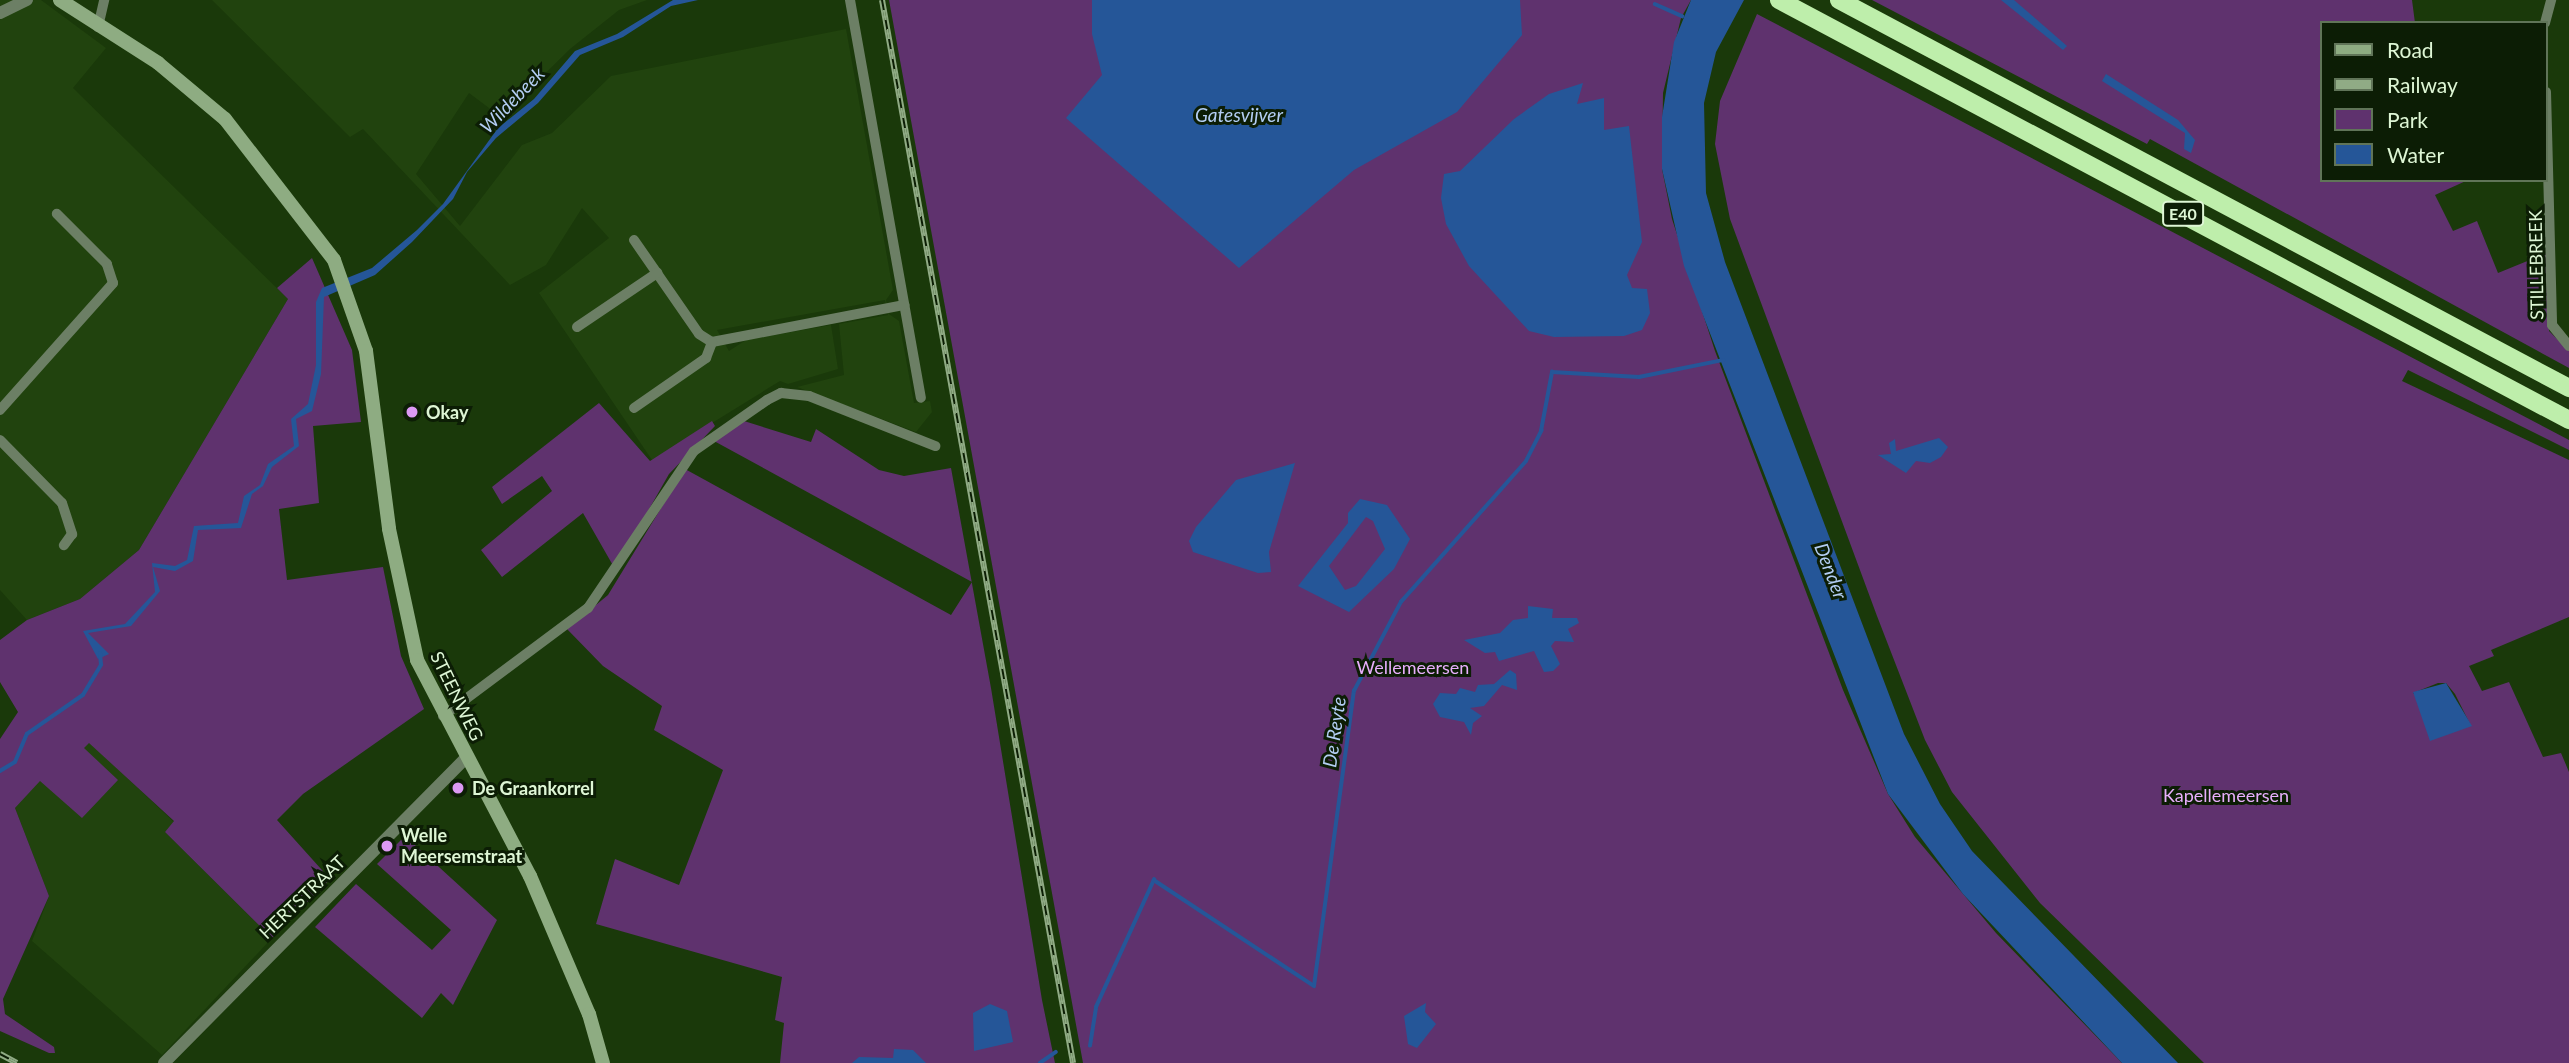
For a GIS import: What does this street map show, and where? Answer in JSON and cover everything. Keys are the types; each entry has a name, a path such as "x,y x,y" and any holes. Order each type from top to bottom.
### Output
{"highway":[{"name":"E40","path":"1779,0 2569,420"},
{"name":"E40","path":"1839,0 2569,388"}],"main road":[{"name":"STEENWEG","path":"60,0 98,27 158,63 225,119 300,211 345,281 366,351 405,615 416,660 443,716 530,876 589,1014 603,1063"}],"street":[{"path":"0,13 27,0"},
{"path":"98,27 104,0"},
{"path":"850,0 921,398"},
{"path":"2546,21 2551,0"},
{"name":"STILLEBREEK","path":"2548,170 2552,325 2569,346"},
{"path":"0,410 113,283 107,264 57,214"},
{"path":"634,240 699,334 712,342 904,305"},
{"path":"577,327 657,273"},
{"path":"634,408 706,358 712,342"},
{"path":"443,716 589,608 694,451 767,400 781,393 809,396 935,446"},
{"path":"0,440 62,503 72,534 64,545"},
{"name":"HERTSTRAAT","path":"164,1063 466,758"}],"shaded area":[{"path":"0,0 41,0 106,48 73,88 288,299 139,550 80,599 27,620 0,590"},
{"path":"212,0 647,0 619,10 570,49 501,117 469,93 416,174 460,226 522,145 552,133 611,76 846,29 893,290 886,300 889,314 899,321 914,403 930,401 932,412 916,432 797,387 844,375 839,324 888,315 885,300 717,330 729,351 746,340 831,325 838,369 788,384 780,381 652,460 539,293 609,238 582,208 546,265 510,285 363,129 350,137"},
{"path":"89,742 174,822 165,832 272,938 162,1055 32,941 49,896 15,808 40,780 82,817 84,747"}],"green space":[{"name":"Wellemeersen","path":"889,0 1691,0 1681,18 1663,93 1662,169 1672,219 1715,351 1843,690 1888,794 1915,837 1996,933 2122,1063 1083,1063"},
{"path":"1872,0 2412,0 2415,21 2320,21 2320,182 2464,182 2435,195 2453,231 2477,221 2498,273 2547,253 2549,331 2569,351 2569,368 2150,139 2147,144"},
{"name":"Kapellemeersen","path":"1757,14 2569,440 2569,450 2408,370 2402,381 2569,460 2569,617 2491,650 2494,656 2469,666 2482,691 2509,682 2543,757 2561,753 2569,772 2569,1063 2204,1063 2040,903 1952,792 1925,740 1730,219 1715,144 1720,101","holes":["2438,683 2446,683 2455,694 2471,726 2413,693"]},
{"path":"312,258 352,350 361,422 313,426 319,503 279,509 287,580 383,567 401,656 424,709 303,794 277,820 330,879 272,938 165,832 174,821 89,743 84,748 118,780 82,818 40,781 15,808 49,896 3,999 5,1014 54,1047 55,1053 49,1053 0,1031 0,739 18,712 0,682 0,640 27,620 80,599 139,550 288,299 277,288"},
{"path":"599,403 650,461 712,421 715,426 669,474 615,569 583,513 502,577 481,550 552,491 542,476 502,504 492,487"},
{"path":"744,421 811,442 816,429 879,470 904,476 951,468 972,582 714,441"},
{"path":"685,469 951,615 972,582 1055,1063 780,1063 784,1023 775,1020 782,977 596,924 615,859 679,885 723,770 654,730 662,706 603,666 567,629 608,595"},
{"path":"405,836 497,920 453,1005 441,993 422,1018 315,927 356,884 432,950 451,930 377,864"}],"water":[{"path":"673,0 698,0 671,6 623,37 580,55 538,103 496,138 467,172 453,199 412,242 375,275 324,297 321,374 312,411 296,419 299,446 272,467 263,486 252,494 241,528 198,530 193,561 175,571 153,567 160,591 131,626 88,633 109,654 98,659 83,631 125,624 155,592 152,563 175,566 187,560 194,526 238,523 244,496 260,485 268,464 294,446 291,419 308,404 316,365 316,302 322,288 372,268 417,230 443,204 498,128 534,99 575,51 617,34"},
{"name":"Gatesvijver","path":"1092,0 1520,0 1522,35 1457,112 1354,170 1239,268 1066,118 1102,75 1092,34"},
{"name":"Dender","path":"1691,0 1744,0 1716,52 1704,103 1706,193 1725,262 1904,734 1940,804 1972,851 2178,1063 2122,1063 1963,894 1888,794 1684,266 1662,169 1662,117 1674,42"},
{"path":"2001,0 2014,0 2067,46 2063,50"},
{"path":"2106,74 2178,120 2195,140 2191,153 2184,149 2185,133 2102,81"},
{"path":"1583,83 1577,104 1604,98 1604,130 1629,126 1642,242 1627,275 1632,288 1647,289 1650,313 1642,330 1624,336 1554,337 1529,331 1469,266 1446,224 1441,198 1444,174 1460,171 1514,119 1549,94"},
{"path":"1939,438 1948,447 1941,457 1930,463 1916,461 1906,473 1878,455 1891,454 1889,443 1895,439 1896,451"},
{"path":"1295,463 1269,552 1271,572 1258,573 1193,552 1189,541 1196,527 1236,480"},
{"path":"1360,499 1387,505 1410,539 1394,569 1349,612 1298,586 1348,523 1348,513","holes":["1366,517 1373,521 1385,549 1356,586 1345,590 1329,566"]},
{"path":"1528,606 1553,609 1552,618 1577,618 1579,623 1568,629 1574,642 1555,641 1551,646 1560,664 1553,671 1544,672 1534,651 1499,661 1495,652 1485,653 1464,640 1500,633 1513,620 1528,618"},
{"path":"1510,670 1516,674 1517,690 1502,685 1484,706 1470,708 1482,716 1473,723 1471,735 1464,722 1440,717 1433,704 1440,693 1456,694 1460,688 1475,692 1478,685 1494,684"},
{"path":"2446,683 2472,726 2430,741 2413,692"},
{"path":"1426,1003 1425,1012 1436,1024 1417,1048 1408,1044 1404,1016"},
{"path":"990,1004 1007,1011 1013,1042 974,1051 973,1013"},
{"path":"894,1049 913,1050 926,1063 852,1063 859,1057 893,1058"}],"waterway":[{"path":"1655,4 1682,16"},
{"name":"De Reyte","path":"1090,1046 1096,1007 1154,880 1314,986 1354,691 1401,602 1526,461 1541,431 1552,372 1639,377 1723,360"},
{"name":"Wildebeek","path":"0,771 15,762 27,734 83,695 101,665 100,654"},
{"name":"De Reyte","path":"1040,1063 1056,1052"}],"railway":[{"path":"882,0 1073,1063"},
{"path":"0,1054 17,1063"}],"place":[{"name":"Okay","path":"412,412"},
{"name":"De Graankorrel","path":"458,788"},
{"name":"Welle Meersemstraat","path":"387,846"}]}
